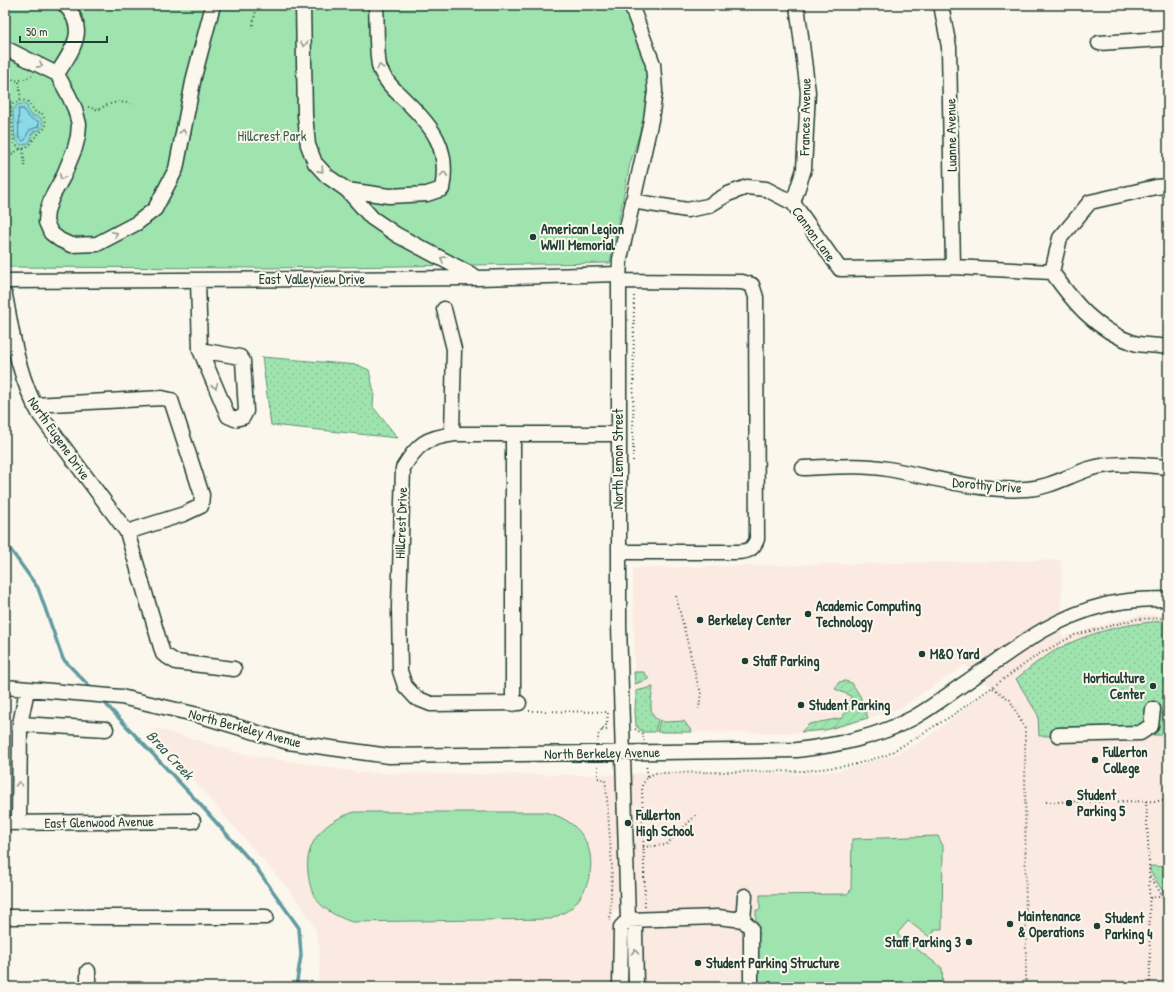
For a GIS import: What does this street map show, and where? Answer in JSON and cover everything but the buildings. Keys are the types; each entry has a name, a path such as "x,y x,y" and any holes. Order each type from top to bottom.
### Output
{"street":[{"path":"57,74 77,41 77,24 70,10 65,5"},
{"path":"5,48 57,74 75,109 78,124 75,148 63,177 52,197 47,211 46,222 51,233 60,240 71,245 81,246 97,244 137,223 155,210 176,169 194,78 213,5"},
{"path":"303,5 305,115 308,146 319,167 327,176 347,190 372,218 397,235 478,278"},
{"path":"347,190 389,196 427,194 442,188 445,175 444,156 437,138 422,116 386,82 379,67 376,5"},
{"name":"North Lemon Street","path":"631,5 653,64 655,91 651,120 620,259 619,277 618,434 620,625 628,920 635,927 636,987"},
{"name":"Frances Avenue","path":"793,203 804,169 808,92 797,5"},
{"name":"Luanne Avenue","path":"941,5 949,47 953,267"},
{"path":"1100,43 1162,39 1168,36"},
{"path":"1168,186 1156,187 1090,202 1060,238 1052,272 1073,301 1104,329 1135,343 1168,347"},
{"name":"Cannon Lane","path":"632,201 687,210 708,206 728,194 747,187 766,189 793,203 840,269 953,267 1052,272"},
{"path":"372,218 374,206 381,199 389,196"},
{"name":"East Valleyview Drive","path":"5,281 619,277 634,281 742,282 752,285 756,297 757,539 755,545 746,552 620,552"},
{"path":"198,280 200,350 228,416 235,419 243,417 246,411 243,361 240,357 200,350"},
{"name":"North Eugene Drive","path":"5,295 17,360 28,394 34,405 126,532 163,654 176,662 234,669"},
{"path":"444,309 454,349 452,434"},
{"path":"34,405 162,398 170,400 202,495 201,506 184,514 126,532"},
{"name":"Hillcrest Drive","path":"516,703 432,704 416,698 405,686 400,671 399,607 403,468 413,452 424,443 437,436 452,434 618,434"},
{"path":"513,434 516,703"},
{"name":"Dorothy Drive","path":"803,468 845,466 886,469 950,482 1001,489 1027,489 1054,484 1090,469 1127,464 1168,467"},
{"name":"North Berkeley Avenue","path":"5,687 121,697 198,715 288,742 389,756 798,750 826,747 860,740 884,732 914,718 1032,636 1069,618 1105,605 1145,599 1168,599"},
{"path":"12,823 20,724 27,690"},
{"path":"1058,735 1140,733 1151,726 1154,709"},
{"path":"20,724 106,729"},
{"name":"East Glenwood Avenue","path":"12,823 193,821"},
{"path":"743,920 745,896"},
{"path":"5,917 266,917"},
{"path":"628,920 718,917 743,920 751,928 751,987"},
{"name":"North Lemon Street","path":"620,987 621,927 628,920"},
{"path":"620,965 628,967 628,987"},
{"path":"88,971 88,987"}],"path":[{"path":"252,29 258,5"},
{"path":"19,82 21,100"},
{"path":"5,158 20,149 31,145 37,135 44,131 46,121 42,114 36,113 28,102 21,100 13,104 11,108 14,144 20,149"},
{"path":"75,109 89,107 98,110 108,103 121,102 134,104"},
{"path":"5,126 12,125"},
{"path":"23,149 25,166"},
{"path":"633,463 634,281"},
{"path":"676,596 701,692 699,709"},
{"path":"993,688 1010,700 1025,729 1026,987"},
{"path":"516,703 529,712 608,712 607,724 598,735 598,778 605,780 606,786 612,866 610,926"},
{"path":"631,725 643,734 648,776 642,785 646,919"},
{"path":"1146,801 1150,898 1150,987"},
{"path":"1046,802 1168,801"},
{"path":"643,847 666,845 696,815"},
{"path":"1149,874 1163,897"},
{"path":"1150,898 1167,896"}],"shaded area":[{"path":"1061,560 1062,637 1138,615 1168,615 1168,987 643,987 644,910 613,910 612,987 315,987 319,977 320,949 314,925 296,898 155,736 155,728 243,754 364,773 586,775 656,773 795,774 839,771 896,754 922,741 993,688 965,665 900,708 823,733 635,732 633,568"}],"green space":[{"name":"Hillcrest Park","path":"5,5 623,5 644,54 651,97 630,164 610,263 264,268 5,267"},
{"path":"262,357 358,365 369,370 374,392 373,407 398,438 271,425"},
{"path":"1168,621 1168,735 1039,736 1038,715 1016,679 1058,649 1088,636 1137,624"},
{"path":"634,672 644,672 649,679 635,684"},
{"path":"845,681 852,683 860,696 868,718 825,730 801,732 809,724 842,718 851,696 835,689 839,682"},
{"path":"653,687 651,710 652,714 658,720 655,732 643,732 636,726 636,691"},
{"path":"660,720 664,722 684,721 692,732 657,732"},
{"path":"355,812 544,812 560,817 573,825 582,836 588,848 591,861 589,876 584,890 575,904 564,913 551,919 352,922 332,913 323,907 316,899 310,883 308,862 313,842 326,826 335,820"},
{"path":"938,836 943,846 942,929 935,929 931,938 908,921 897,934 942,968 943,987 756,987 756,910 760,910 760,895 847,894 851,890 852,839"},
{"path":"1150,866 1168,867 1168,893 1164,893 1150,871"}],"water":[{"path":"24,104 27,106 29,114 41,118 43,124 40,130 31,134 31,140 27,144 21,145 15,139 13,110 17,105"}],"waterway":[{"name":"Brea Creek","path":"5,542 38,588 63,659 93,690"},
{"name":"Brea Creek","path":"101,699 197,801 255,866 299,928 301,955 296,987"}],"place":[{"name":"American Legion WWII Memorial","path":"533,237"},
{"name":"Academic Computing Technology","path":"808,614"},
{"name":"Berkeley Center","path":"700,620"},
{"name":"M&O Yard","path":"922,654"},
{"name":"Staff Parking","path":"745,661"},
{"name":"Horticulture Center","path":"1153,686"},
{"name":"Student Parking","path":"801,705"},
{"name":"Fullerton College","path":"1095,760"},
{"name":"Student Parking 5","path":"1069,803"},
{"name":"Fullerton High School","path":"628,823"},
{"name":"Maintenance & Operations","path":"1010,924"},
{"name":"Student Parking 4","path":"1097,926"},
{"name":"Staff Parking 3","path":"969,942"},
{"name":"Student Parking Structure","path":"698,963"}]}
